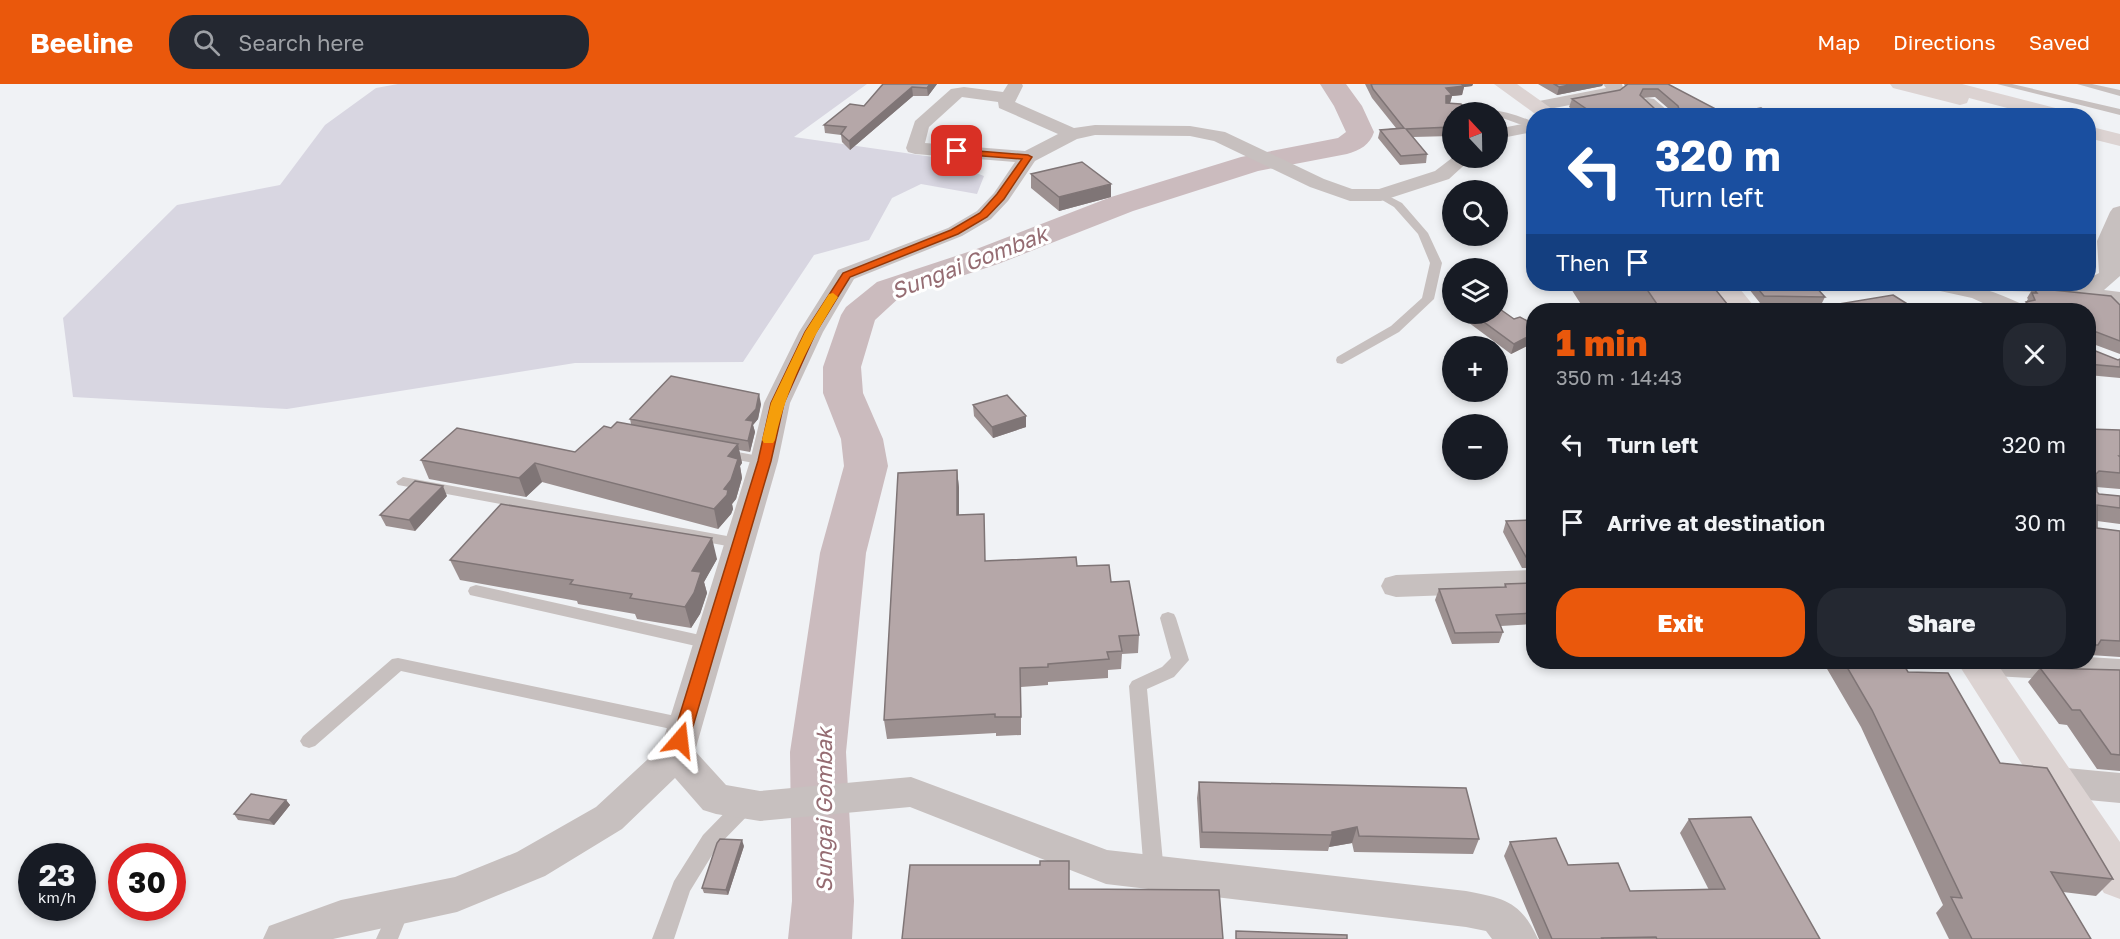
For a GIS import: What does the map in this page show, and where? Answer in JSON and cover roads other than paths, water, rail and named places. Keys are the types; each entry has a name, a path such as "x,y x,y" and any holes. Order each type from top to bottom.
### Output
{"main road":[{"path":"1504,84 1541,108"},
{"path":"1900,84 1992,108"},
{"path":"1939,84 2033,108"},
{"path":"1996,84 2009,86"},
{"path":"2096,129 2120,129"},
{"path":"2096,131 2120,141"},
{"path":"1728,291 1738,303"},
{"path":"1981,669 2120,879"}],"street":[{"path":"1556,108 1616,91 1616,87 1611,84"},
{"path":"1028,157 915,148 921,125 957,93 964,92 1011,91 1005,104 1010,108 1072,134"},
{"path":"1648,103 1655,108"},
{"path":"1508,132 1526,128"},
{"path":"283,939 328,928 394,923 531,864 609,818 680,740 764,461 777,403 811,332 846,275 955,232 984,215 1001,196 1028,157 1072,134 1095,129 1190,131 1219,136 1317,183 1350,195 1381,195 1442,175 1451,168"},
{"path":"2096,285 2110,275 2109,241 2120,212"},
{"path":"1970,291 2001,303"},
{"path":"2074,291 2103,298 2120,299"},
{"path":"1396,586 1526,581"},
{"path":"2088,669 2120,671"},
{"path":"680,740 716,799 753,804 911,792 1107,867 1466,909 1497,915 1518,939"},
{"path":"2056,782 2120,788"}],"lane":[{"path":"2081,84 2120,93"},
{"path":"2009,86 2120,112"},
{"path":"1508,116 1526,123"},
{"path":"1342,360 1395,329 1428,299 1436,263 1423,232 1398,205 1381,195"},
{"path":"707,450 764,461"},
{"path":"403,482 738,543"},
{"path":"477,591 710,643"},
{"path":"1154,873 1138,686 1168,672 1180,660 1168,618"},
{"path":"309,741 398,664 680,740"},
{"path":"663,939 681,887 710,841 753,804"}],"waterway":[{"name":"Sungai Gombak","path":"820,939 823,901 818,752 843,553 866,466 862,439 843,393 842,367 859,315 889,289 986,257 1122,204 1252,163 1347,145 1358,138 1360,132 1348,106 1333,84"}]}
